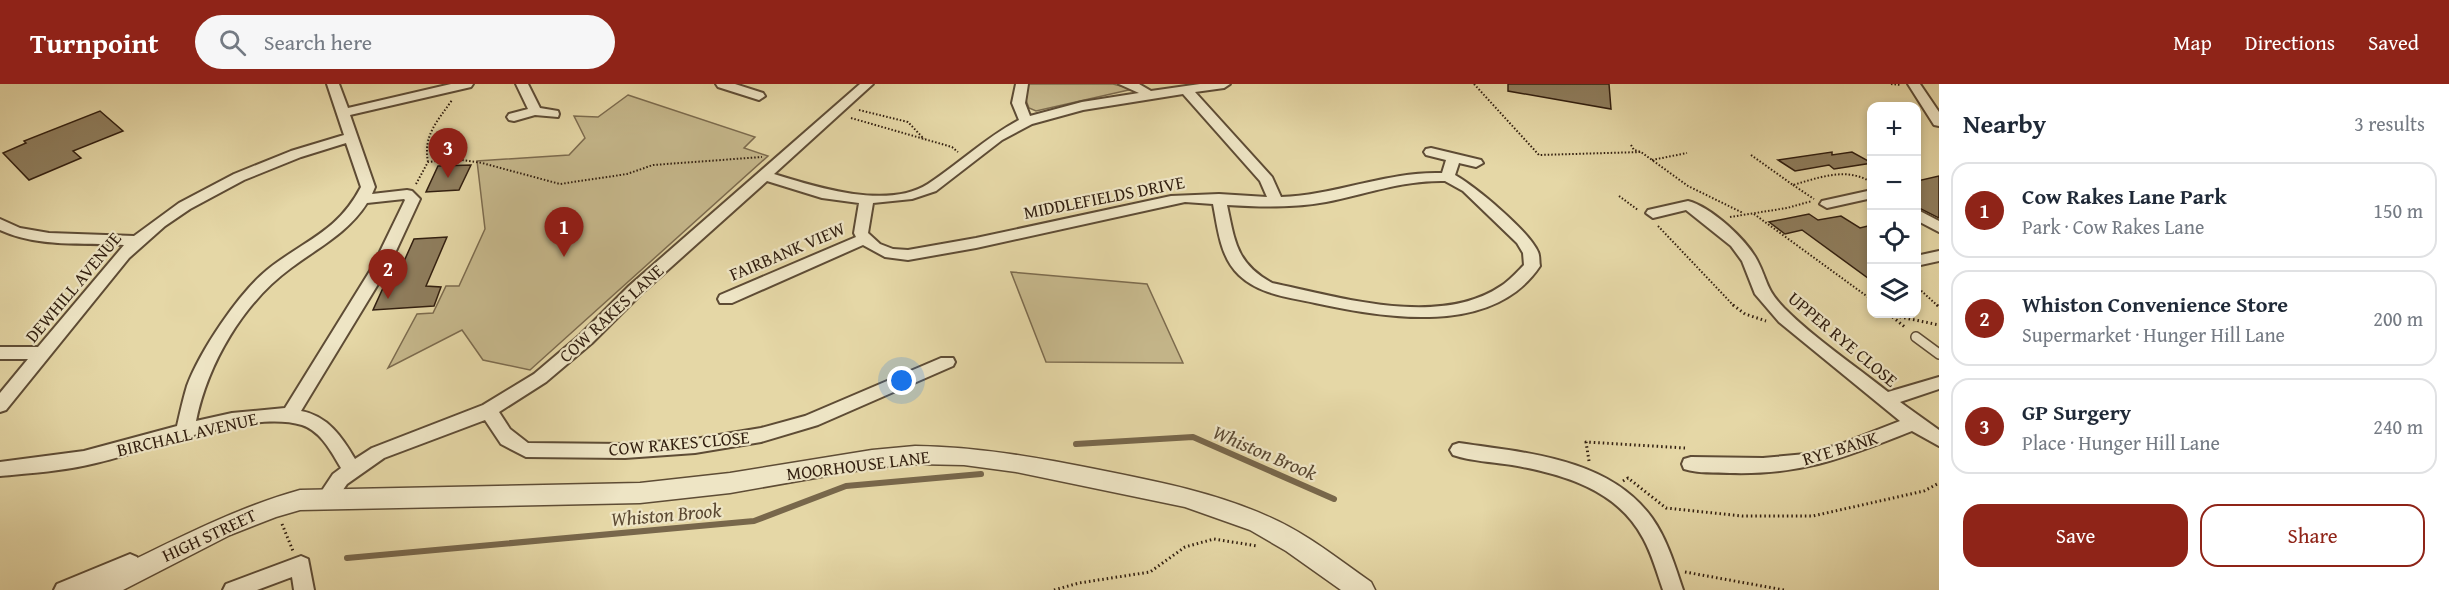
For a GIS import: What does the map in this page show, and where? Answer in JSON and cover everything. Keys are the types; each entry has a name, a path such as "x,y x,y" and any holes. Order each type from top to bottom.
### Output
{"street":[{"path":"185,432 197,384 240,309 269,276 292,258 335,233 352,216 363,199 368,187 333,84"},
{"path":"522,84 535,111"},
{"path":"722,84 759,96"},
{"name":"COW RAKES LANE","path":"327,498 340,479 378,453 489,410 540,378 586,339 634,290 867,84"},
{"path":"1022,84 1020,112 1028,120"},
{"path":"1125,84 1140,88 1148,95"},
{"path":"764,175 822,194 867,199 912,195 931,188 997,137 1028,120 1082,106 1224,84"},
{"path":"1914,84 1939,122"},
{"path":"344,113 464,85"},
{"path":"1186,90 1267,180 1275,200"},
{"path":"514,117 535,111 552,114"},
{"name":"DEWHILL AVENUE","path":"0,405 137,241 193,203 233,181 291,155 352,137"},
{"path":"1431,152 1476,163"},
{"path":"1219,198 1232,259 1255,281 1268,287 1392,312 1445,313 1488,300 1523,278 1532,266 1531,253 1522,240 1468,188 1448,177 1453,158"},
{"name":"MIDDLEFIELDS DRIVE","path":"864,239 890,254 908,255 976,243 1171,200 1219,198 1304,201 1334,197 1428,176 1448,177"},
{"path":"1822,202 1867,187"},
{"path":"290,416 381,266 413,199 407,194 363,199"},
{"path":"864,239 861,233 867,199"},
{"name":"UPPER RYE CLOSE","path":"1649,214 1688,205 1719,227 1738,244 1749,259 1758,284 1769,302 1885,400 1939,439"},
{"path":"1921,216 1939,227"},
{"path":"0,224 13,231 34,237 137,241"},
{"name":"FAIRBANK VIEW","path":"726,298 864,239"},
{"path":"1921,260 1939,256"},
{"path":"0,353 42,353"},
{"name":"COW RAKES CLOSE","path":"489,410 502,435 512,444 526,450 651,449 729,441 792,427 817,418 947,362"},
{"path":"1885,400 1939,383"},
{"name":"BIRCHALL AVENUE","path":"0,469 69,461 247,417 290,416 308,419 324,429 352,470"},
{"name":"RYE BANK","path":"1695,464 1736,466 1806,461 1833,454 1914,423"},
{"path":"1459,450 1548,464 1609,490 1624,500 1643,520 1655,540 1673,590"},
{"name":"MOORHOUSE LANE","path":"327,498 640,493 730,483 915,454 964,456 1016,463 1186,497 1259,523 1295,543 1362,590"},
{"name":"HIGH STREET","path":"97,590 208,533 275,506 300,500 327,498"},
{"path":"64,590 149,555 171,552"},
{"path":"233,590 301,565 304,590"}],"lane":[{"path":"1916,337 1939,354"}],"path":[{"path":"1474,84 1539,155 1589,156 1641,152"},
{"path":"407,194 413,190 428,162 425,146 464,85"},
{"path":"842,106 908,122 925,139"},
{"path":"828,119 854,118 952,147 968,159"},
{"path":"1630,145 1688,186 1743,213 1754,214 1822,202"},
{"path":"1652,160 1688,153"},
{"path":"1751,155 1793,185 1822,202"},
{"path":"428,162 455,159 482,162 560,183 627,174 653,165 786,156"},
{"path":"1793,185 1831,175 1857,174 1867,183"},
{"path":"1619,196 1649,214 1677,249 1705,273 1731,304 1751,318 1794,325"},
{"path":"1719,227 1723,219 1743,213"},
{"path":"1754,214 1867,296"},
{"path":"1921,289 1938,304"},
{"path":"1895,318 1916,337"},
{"path":"1906,318 1939,326"},
{"path":"1583,477 1588,462 1586,442 1689,448 1695,464"},
{"path":"1609,490 1628,478 1666,508 1742,516 1813,516 1924,491 1939,483"},
{"path":"1054,590 1079,583 1150,572 1185,547 1214,539 1255,545 1264,550"},
{"path":"1665,569 1784,590"}],"shaded area":[{"path":"1028,84 1113,84 1133,89 1036,111 1029,108 1026,102 1025,93"},
{"path":"628,95 755,137 744,148 768,156 530,370 483,360 462,330 388,368 417,314 433,313 446,286 459,286 485,229 477,161 569,155 585,138 574,116 598,117"},
{"path":"1011,272 1147,284 1183,363 1046,362"}],"building":[{"path":"1508,84 1609,84 1611,109 1508,91"},
{"path":"100,111 123,131 73,151 81,158 29,180 3,153 26,143 24,141"},
{"path":"1832,152 1832,155 1852,152 1867,160 1867,164 1834,169 1829,165 1795,171 1778,160"},
{"path":"471,165 459,190 426,192 438,166"},
{"path":"1939,176 1939,218 1921,209 1921,180"},
{"path":"1809,214 1818,220 1841,216 1860,228 1867,226 1867,277 1802,230 1785,234 1769,222"},
{"path":"447,237 426,286 441,287 434,306 373,310 383,288 392,288 414,239"}],"waterway":[{"name":"Whiston Brook","path":"1076,444 1193,437 1334,499"},
{"name":"Whiston Brook","path":"347,558 754,521 846,486 981,474"}],"place":[{"name":"GP Surgery","path":"448,178"},
{"name":"Cow Rakes Lane Park","path":"564,257"},
{"name":"Whiston Convenience Store","path":"388,299"}]}
